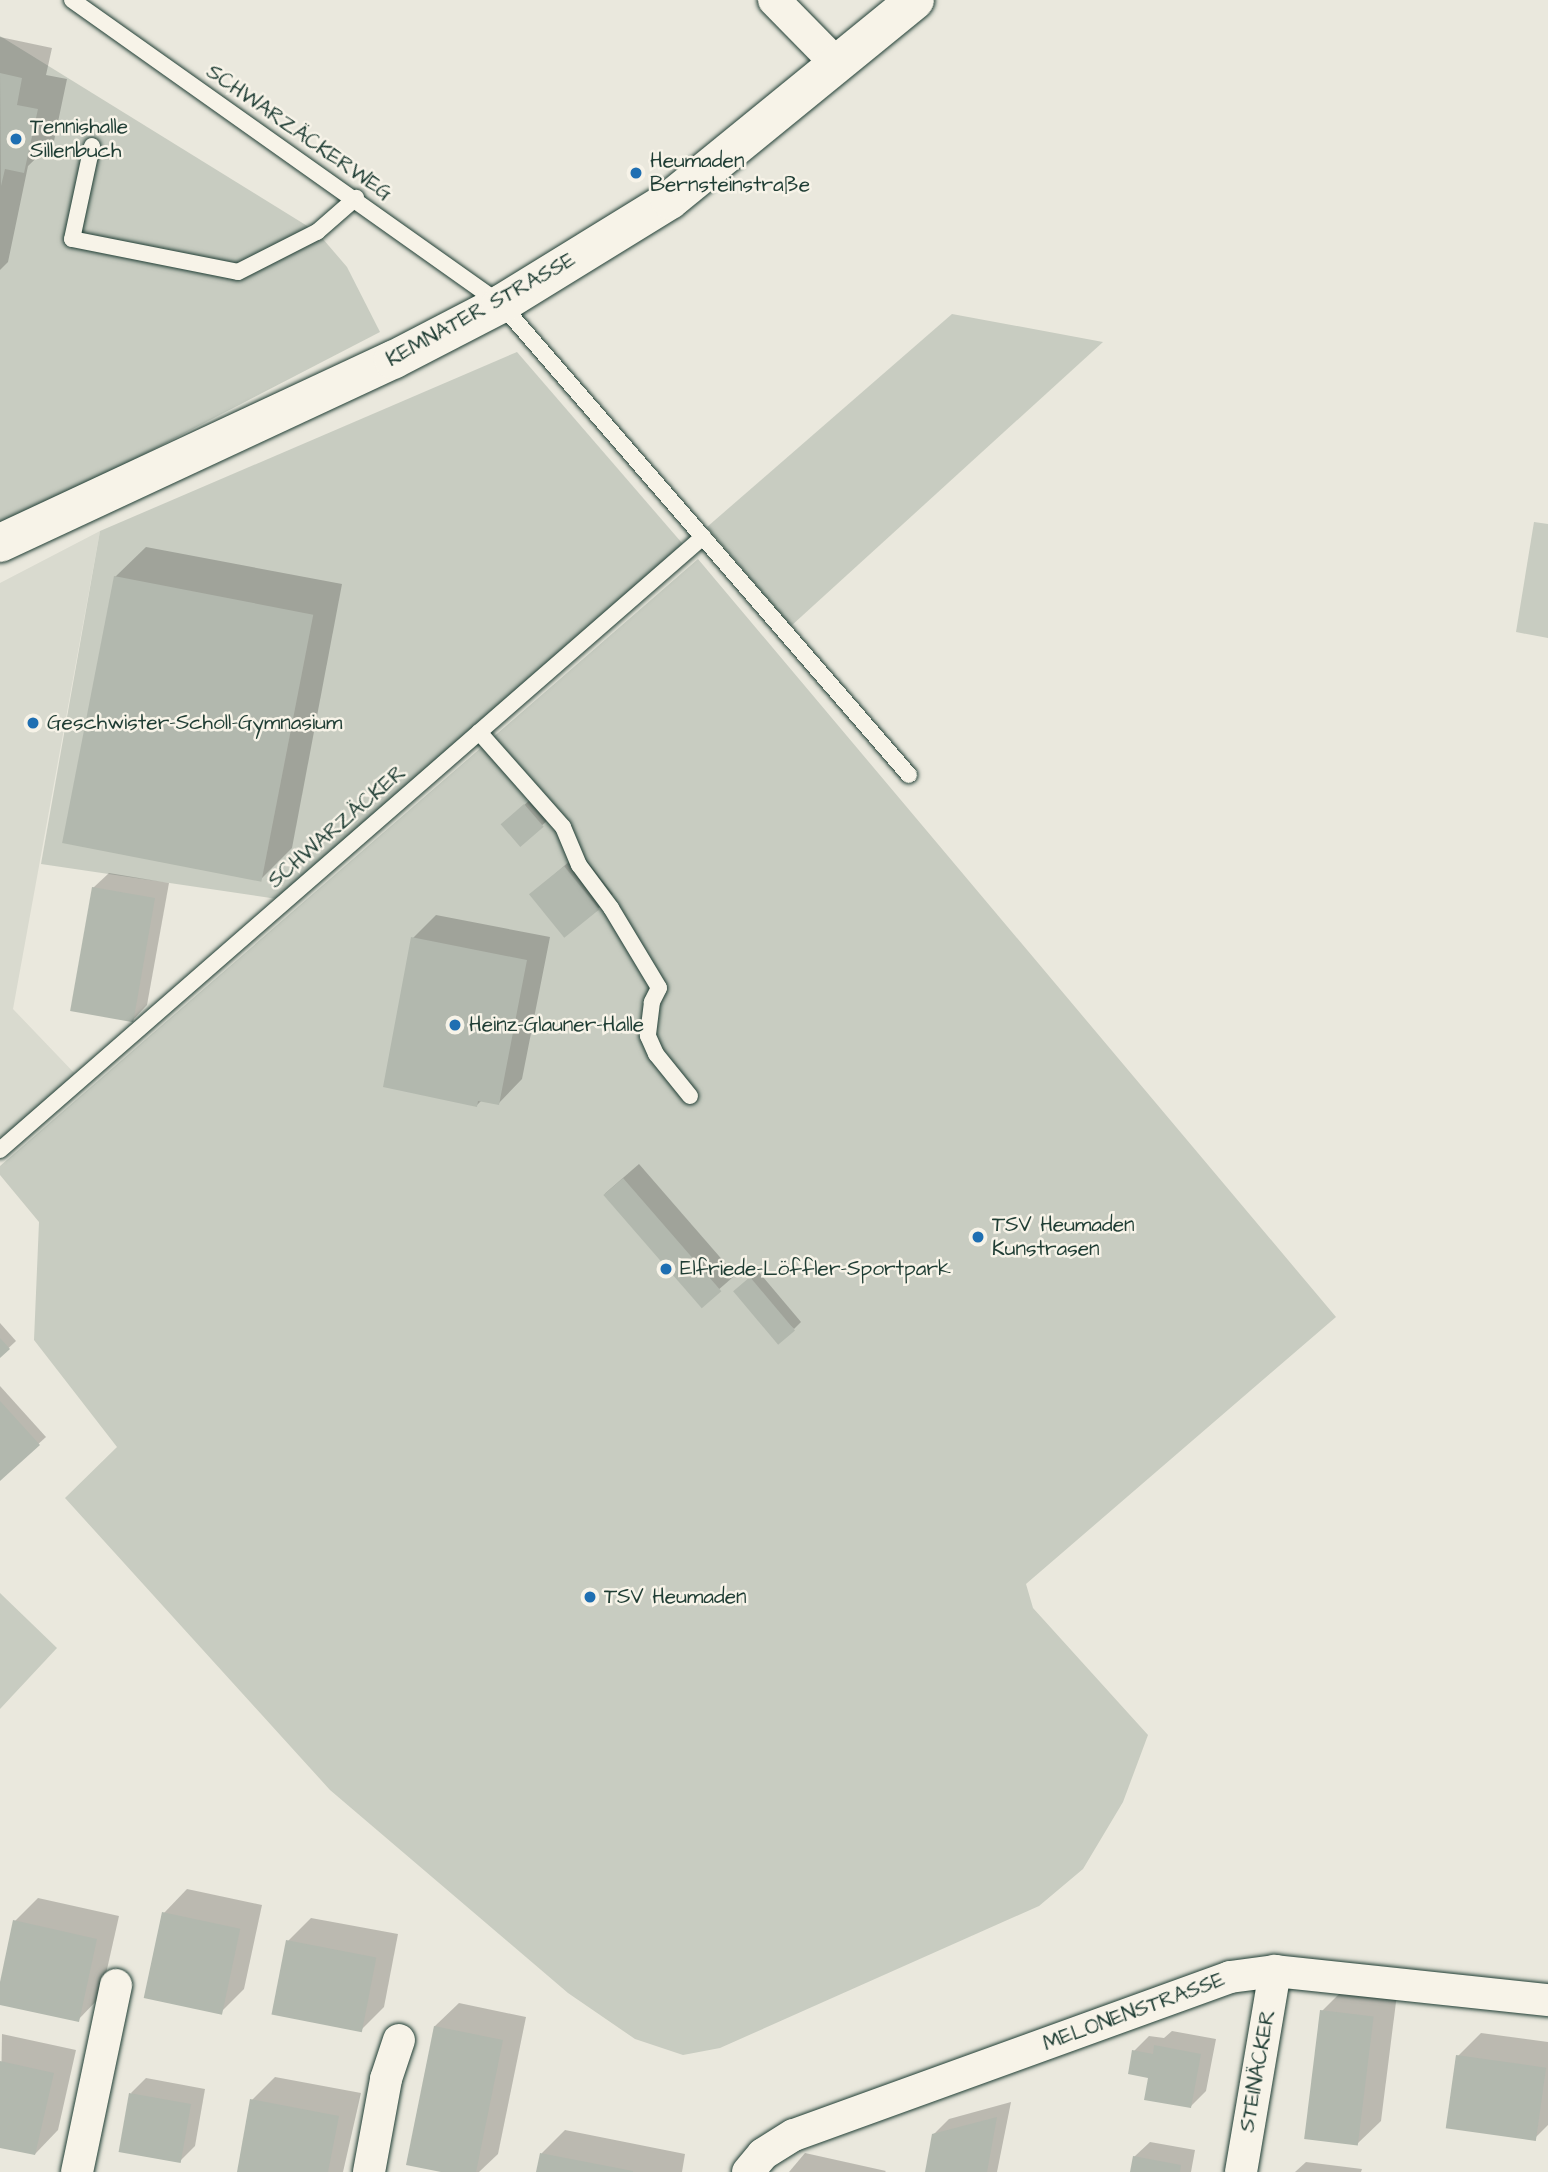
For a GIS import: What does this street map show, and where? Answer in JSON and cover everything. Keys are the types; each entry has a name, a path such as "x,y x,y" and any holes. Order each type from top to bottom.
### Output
{"street":[{"path":"774,0 836,63"},
{"name":"KEMNATER STRASSE","path":"0,543 393,360 500,304 670,200 761,130 836,63 915,0"},
{"name":"MELONENSTRASSE","path":"748,2172 763,2154 794,2134 1230,1977 1275,1970 1548,2000"},
{"name":"STEINÄCKER","path":"1241,2172 1275,1970"},
{"path":"76,2172 116,1985"},
{"path":"369,2172 387,2079 399,2040"}],"lane":[{"name":"SCHWARZÄCKERWEG","path":"72,0 356,198 500,304 909,775"},
{"path":"92,146 72,239 238,272 317,232 356,198"},
{"name":"SCHWARZÄCKER","path":"0,1150 703,537"},
{"path":"479,732 563,827 579,865 659,988 648,1019 648,1036 656,1054 690,1096"}],"shaded area":[{"path":"0,36 317,232 347,267 380,332 0,529"},
{"path":"952,314 1103,342 791,626 707,527"},
{"path":"517,352 688,550 284,900 41,864 100,531"},
{"path":"1534,522 1548,524 1548,638 1516,632"},
{"name":"Geschwister-Scholl-Gymnasium","path":"100,531 13,1009 80,1079 0,1150 0,583"},
{"name":"Elfriede-Löffler-Sportpark","path":"698,559 1336,1317 1026,1584 1033,1608 1148,1735 1123,1802 1083,1869 1039,1906 720,2048 683,2055 635,2039 568,1993 330,1790 65,1498 117,1447 34,1340 39,1222 0,1175 0,1166"},
{"path":"0,1593 57,1648 0,1709"}],"building":[{"name":"Tennishalle Sillenbuch","path":"0,73 22,78 17,105 38,109 24,173 5,169 1,186"},
{"path":"114,576 313,615 261,882 62,843"},
{"path":"524,804 544,827 520,847 501,824"},
{"path":"564,866 599,910 564,938 529,894"},
{"path":"92,887 155,898 133,1022 70,1011"},
{"name":"Heinz-Glauner-Halle","path":"411,937 527,960 499,1105 478,1101 477,1107 383,1087"},
{"path":"623,1178 721,1291 702,1308 603,1195"},
{"path":"750,1277 795,1331 778,1345 733,1291"},
{"path":"0,1338 10,1349 0,1358"},
{"path":"0,1401 40,1445 0,1481"},
{"path":"162,1912 240,1929 222,2015 144,1998"},
{"path":"13,1920 97,1939 79,2022 0,2005 0,1982"},
{"path":"286,1940 376,1958 362,2032 271,2015"},
{"path":"1320,2010 1374,2017 1358,2146 1304,2139"},
{"path":"434,2026 503,2040 476,2172 441,2172 406,2165"},
{"path":"1154,2045 1201,2054 1191,2108 1144,2100 1148,2078 1128,2074 1132,2050 1153,2054"},
{"path":"1456,2055 1546,2068 1536,2141 1446,2128"},
{"path":"0,2061 54,2073 35,2155 0,2148"},
{"path":"129,2093 191,2104 181,2163 119,2152"},
{"path":"250,2099 339,2116 328,2172 237,2172"},
{"path":"997,2117 987,2172 925,2172 932,2134"},
{"path":"540,2153 633,2171 633,2172 536,2172"},
{"path":"1133,2156 1181,2165 1180,2172 1130,2172"}],"place":[{"name":"Tennishalle Sillenbuch","path":"16,139"},
{"name":"Heumaden Bernsteinstraße","path":"636,173"},
{"name":"Geschwister-Scholl-Gymnasium","path":"33,723"},
{"name":"Heinz-Glauner-Halle","path":"455,1025"},
{"name":"TSV Heumaden Kunstrasen","path":"978,1237"},
{"name":"Elfriede-Löffler-Sportpark","path":"666,1269"},
{"name":"TSV Heumaden","path":"590,1597"}]}
